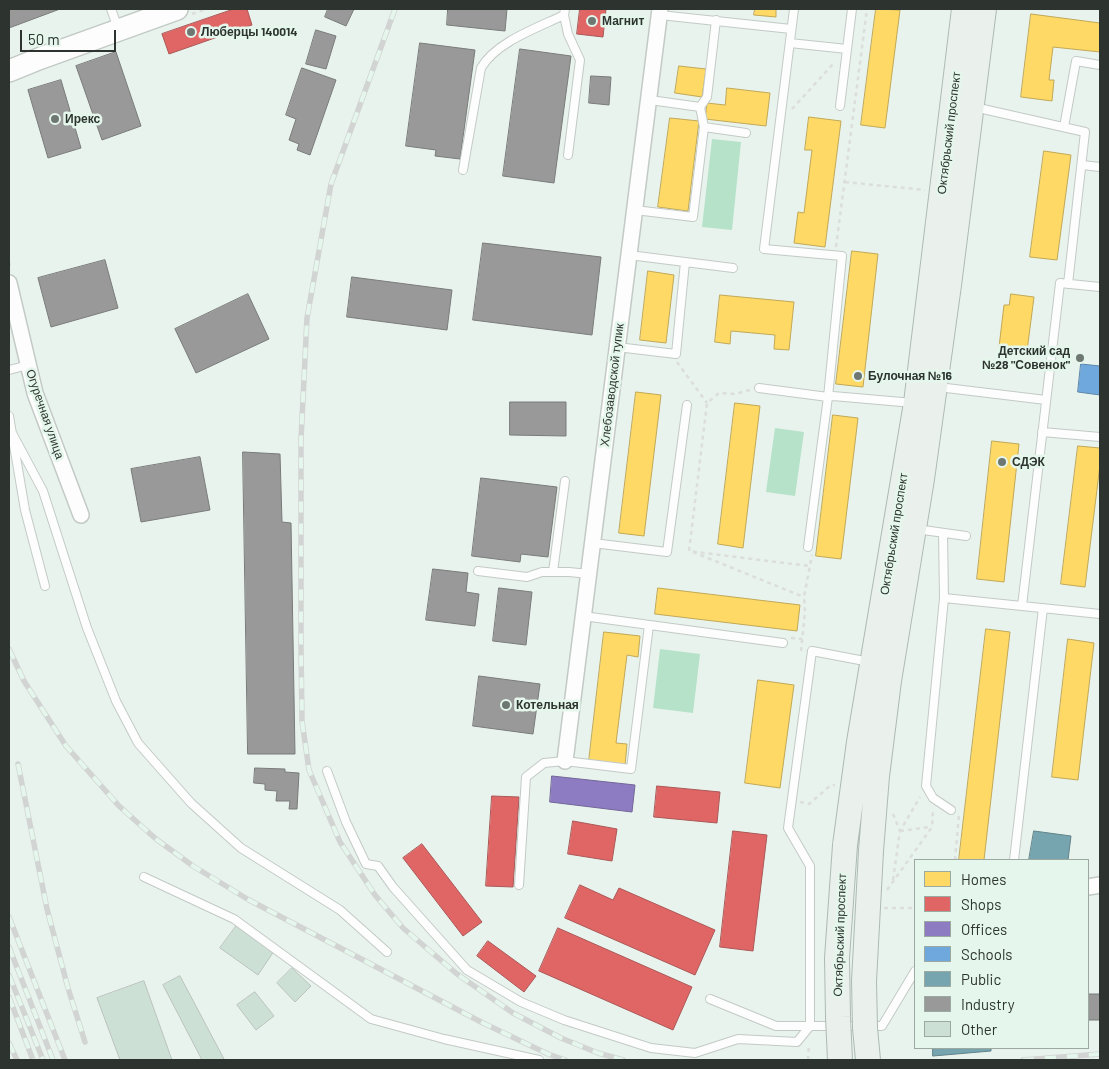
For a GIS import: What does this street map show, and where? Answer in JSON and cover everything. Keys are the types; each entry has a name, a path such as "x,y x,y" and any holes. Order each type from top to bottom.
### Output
{"main road":[{"name":"Октябрьский проспект","path":"840,1060 837,958 845,845 859,742 916,403 964,9"},
{"name":"Октябрьский проспект","path":"868,1060 864,1028 864,981 877,776 889,681 914,529 934,387 984,9"},
{"path":"9,71 167,11"}],"street":[{"name":"Хлебозаводской тупик","path":"565,761 660,12"},
{"name":"Огуречная улица","path":"9,283 35,393 81,515"}],"lane":[{"path":"111,9 118,30"},
{"path":"794,9 764,249 842,256 828,397 808,547"},
{"path":"840,106 852,9"},
{"path":"463,170 481,68 485,61 505,44 564,12 568,34 580,60 568,155"},
{"path":"660,12 791,29"},
{"path":"634,210 693,217 704,127 700,107 706,97 716,20"},
{"path":"790,43 847,49"},
{"path":"1064,127 1076,61 1100,65"},
{"path":"650,100 700,107"},
{"path":"972,106 1085,132 1068,284"},
{"path":"704,127 746,133"},
{"path":"1082,165 1100,167"},
{"path":"629,255 733,268"},
{"path":"617,347 676,354 685,262"},
{"path":"1022,606 1060,283 1100,287"},
{"path":"9,370 28,365"},
{"path":"934,387 1046,400"},
{"path":"759,388 828,397 916,403"},
{"path":"593,543 667,552 687,405"},
{"path":"9,416 24,510 45,586"},
{"path":"1042,432 1100,437"},
{"path":"12,433 43,491 87,628 116,701 138,743 191,803 241,848 340,910 387,952"},
{"path":"553,572 565,481"},
{"path":"914,529 966,536"},
{"path":"943,533 944,598 926,786 933,798 951,810"},
{"path":"478,571 527,577 542,572 589,574"},
{"path":"944,598 1100,614"},
{"path":"1014,859 1043,608"},
{"path":"584,616 783,643"},
{"path":"519,885 526,777 544,763 565,761 631,769 649,625"},
{"path":"326,771 346,822 366,864 378,866 393,887 467,970 521,1002 564,1020 651,1048 695,1053 738,1039 797,1042 810,1026 810,866 788,828 812,650 872,662"},
{"path":"144,877 234,918 371,1019 444,1039 539,1060"},
{"path":"710,999 776,1026 882,1026 914,973"}],"path":[{"path":"836,251 867,9"},
{"path":"789,112 847,49"},
{"path":"844,182 928,191"},
{"path":"670,353 707,403"},
{"path":"689,551 707,403 719,393 735,394 759,388"},
{"path":"689,551 809,566"},
{"path":"689,551 804,596"},
{"path":"809,804 831,785 841,786"},
{"path":"893,882 900,831 926,786"},
{"path":"884,894 932,827 933,798"},
{"path":"891,809 900,831"},
{"path":"951,810 960,815 955,859"},
{"path":"900,831 932,827"},
{"path":"883,901 883,908 914,908"}],"green space":[{"path":"712,139 741,142 732,230 702,227"},
{"path":"775,428 804,432 795,496 766,492"},
{"path":"660,649 700,654 693,713 653,708"}],"building: Homes":[{"path":"755,9 776,9 776,17 754,15"},
{"path":"876,9 900,10 885,128 861,125"},
{"path":"1031,14 1100,23 1100,52 1053,47 1049,80 1054,80 1052,101 1021,97"},
{"path":"679,66 706,69 702,97 675,93"},
{"path":"727,88 770,93 766,126 705,119 707,103 725,105"},
{"path":"809,117 841,121 825,247 794,243 798,212 804,213 812,150 805,150"},
{"path":"670,118 699,121 688,211 658,207"},
{"path":"1044,151 1071,155 1057,260 1030,257"},
{"path":"852,251 878,254 863,387 836,384"},
{"path":"648,271 674,275 666,343 640,340"},
{"path":"1011,294 1034,297 1027,351 999,347 1004,305 1009,305"},
{"path":"720,295 794,302 789,350 774,349 775,335 731,331 730,344 715,342"},
{"path":"636,392 661,395 644,536 619,533"},
{"path":"735,403 760,406 743,548 718,544"},
{"path":"833,415 858,418 841,559 816,556"},
{"path":"992,441 1019,444 1004,582 977,579"},
{"path":"1078,446 1100,448 1100,465 1085,587 1061,584"},
{"path":"658,588 800,605 797,631 655,614"},
{"path":"986,629 1010,632 984,859 959,859"},
{"path":"604,632 640,636 638,657 627,655 616,743 627,744 625,766 589,761"},
{"path":"1068,639 1094,643 1078,780 1052,777"},
{"path":"758,680 794,685 780,788 745,783"}],"building: Shops":[{"path":"234,9 247,9 252,25 169,54 162,34"},
{"name":"Магнит","path":"580,9 606,9 603,37 577,34"},
{"path":"657,786 720,792 717,823 654,817"},
{"path":"492,796 519,797 513,887 486,886"},
{"path":"573,821 617,829 612,861 568,854"},
{"path":"733,831 767,835 753,951 720,947"},
{"path":"422,844 482,922 463,936 403,858"},
{"path":"580,885 613,900 619,888 715,930 695,975 565,918"},
{"path":"558,928 692,987 673,1030 539,971"},
{"path":"488,941 536,976 524,992 477,956"}],"building: Offices":[{"path":"552,776 635,785 632,812 550,802"}],"building: Schools":[{"path":"1081,364 1100,366 1100,395 1078,392"}],"building: Public":[{"path":"1034,831 1071,836 1068,859 1029,859"},
{"path":"933,1049 991,1049 991,1051 933,1056"}],"building: Industry":[{"path":"9,9 60,9 9,28"},
{"path":"328,9 354,9 346,26 325,17"},
{"path":"448,9 507,9 505,31 447,25"},
{"path":"316,30 336,36 326,69 306,64"},
{"path":"420,43 475,50 460,159 435,156 436,150 406,146"},
{"path":"520,49 571,56 554,183 503,176"},
{"path":"116,52 141,126 102,140 76,66"},
{"path":"302,68 336,80 310,155 297,150 299,144 289,140 296,119 286,115"},
{"path":"591,76 611,77 609,105 589,103"},
{"name":"Ирекс","path":"61,80 81,148 48,158 28,90"},
{"path":"483,243 601,257 592,335 473,320"},
{"path":"105,260 118,308 51,327 38,278"},
{"path":"352,277 452,290 447,330 347,317"},
{"path":"248,294 269,339 196,373 175,329"},
{"path":"510,402 566,402 566,436 510,435"},
{"path":"243,452 280,454 282,522 291,523 295,754 248,754"},
{"path":"200,457 210,510 141,522 131,469"},
{"path":"481,478 557,487 548,557 521,554 520,562 472,556"},
{"path":"433,569 468,573 466,592 479,594 475,626 426,620"},
{"path":"499,588 532,592 526,645 493,641"},
{"name":"Котельная","path":"479,676 540,684 533,734 473,726"},
{"path":"255,768 285,769 285,772 299,773 297,809 289,809 290,801 276,801 277,791 265,790 265,784 254,783"},
{"path":"1089,994 1100,994 1100,1020 1089,1020"}],"building: Other":[{"path":"237,925 274,951 258,975 220,948"},
{"path":"292,968 311,986 295,1002 277,983"},
{"path":"180,976 224,1059 202,1060 163,985"},
{"path":"144,981 172,1060 120,1060 97,998"},
{"path":"255,992 274,1016 256,1030 237,1005"}],"railway":[{"path":"395,9 331,184 307,318 301,440 301,647 302,721 309,770 340,842 375,895 403,928 457,974 513,1013 561,1038 598,1053 623,1060"},
{"path":"9,649 24,681 66,746 119,806 156,839 193,866 249,900 483,1023 548,1054 565,1060"},
{"path":"18,764 47,909 68,988 85,1042"},
{"path":"9,917 65,1060"},
{"path":"9,947 53,1060"},
{"path":"9,975 43,1060"},
{"path":"9,997 33,1060"},
{"path":"9,1043 17,1060"},
{"path":"1023,1060 1100,1054"}],"place":[{"name":"Магнит","path":"592,21"},
{"name":"Люберцы 140014","path":"191,32"},
{"name":"Ирекс","path":"55,119"},
{"name":"Детский сад №28 \"Совенок\"","path":"1080,358"},
{"name":"Булочная №16","path":"858,376"},
{"name":"СДЭК","path":"1002,462"},
{"name":"Котельная","path":"506,705"}]}
